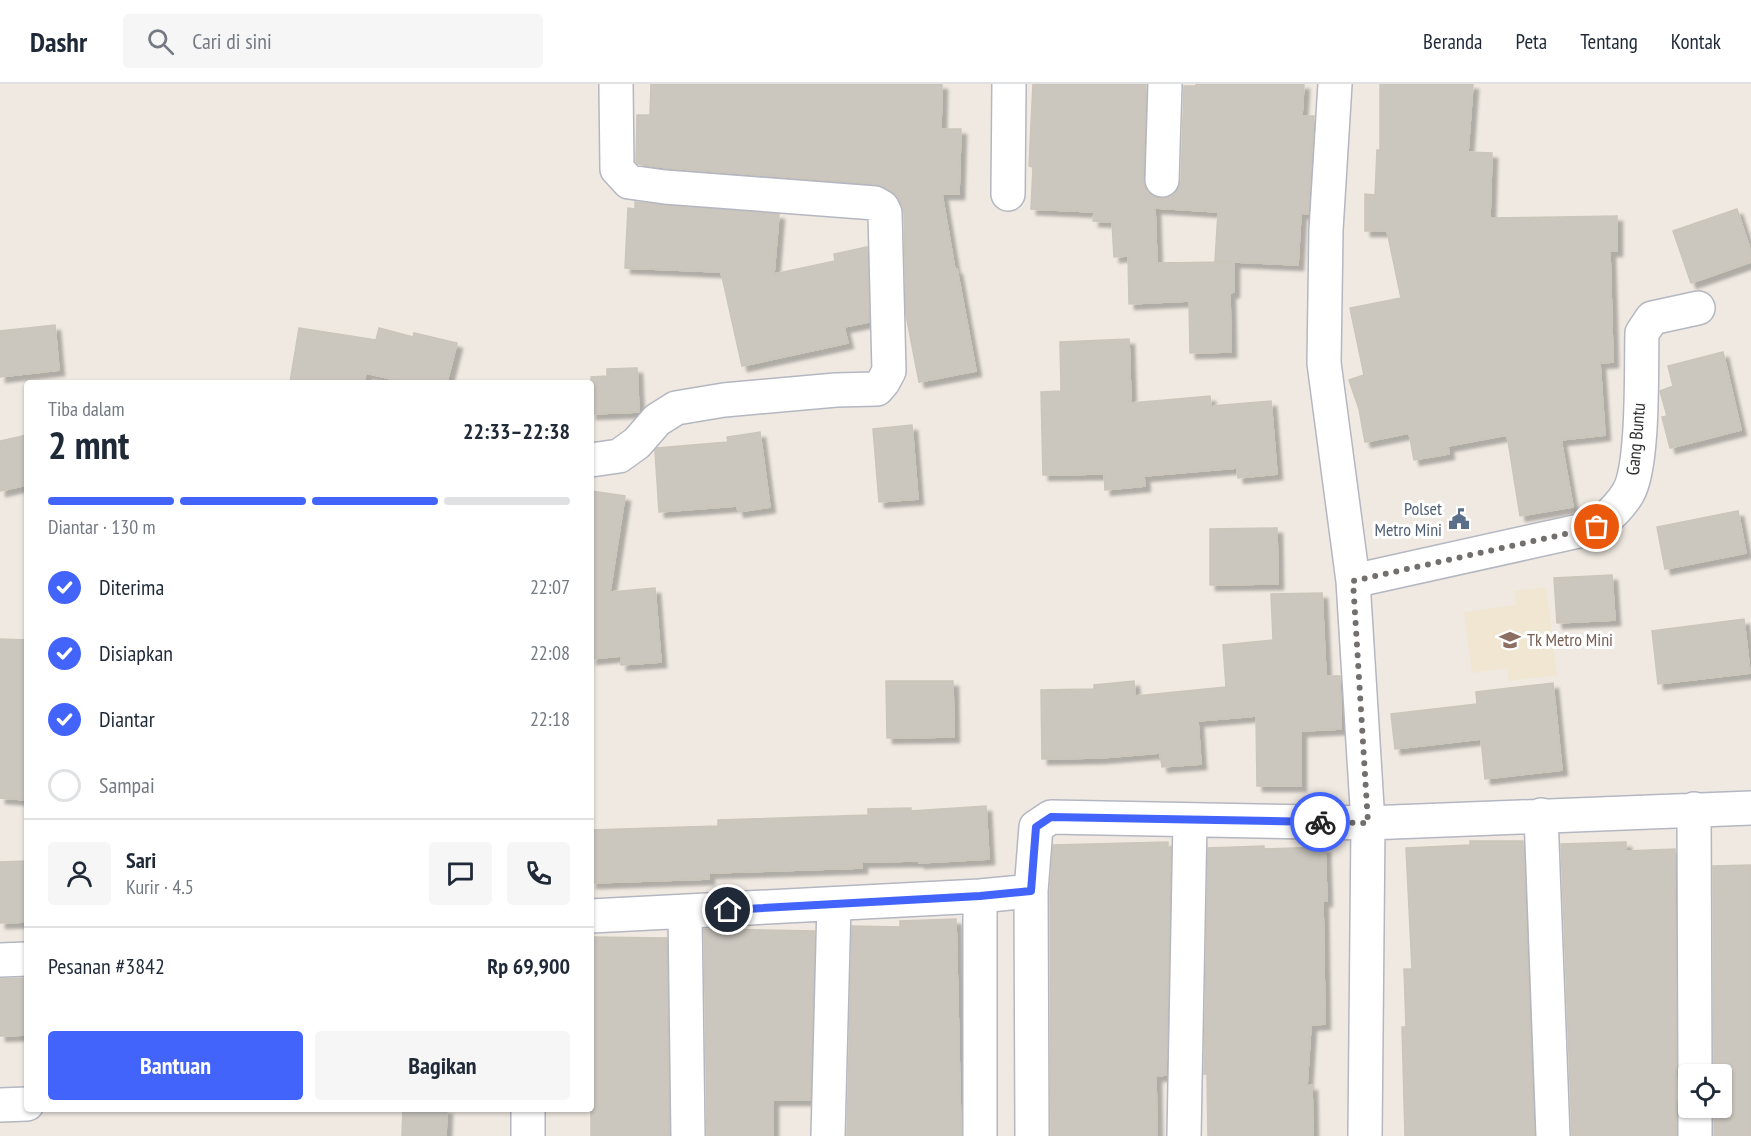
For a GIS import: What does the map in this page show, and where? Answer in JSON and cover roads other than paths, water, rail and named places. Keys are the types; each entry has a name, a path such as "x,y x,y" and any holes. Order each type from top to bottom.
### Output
{"street":[{"path":"594,460 619,456 637,443 657,420 676,408 724,400 876,388 883,382 889,371 885,213 882,207 875,204 629,182 618,169 616,84"},
{"path":"1008,194 1009,84"},
{"path":"1162,180 1165,84"},
{"path":"1335,84 1326,230 1324,363 1353,581 1368,823 1365,1136"},
{"name":"Gang Buntu","path":"1353,581 1597,527 1615,511 1629,492 1636,469 1642,333 1652,318 1698,308"},
{"path":"1032,1136 1031,891 1036,827 1051,817 1368,823 1751,808"},
{"path":"1694,809 1695,1064"},
{"path":"1541,815 1553,1136"},
{"path":"1184,1136 1190,820"},
{"path":"594,916 980,896 1031,891"},
{"path":"980,896 980,1136"},
{"path":"828,1136 834,904"},
{"path":"685,912 688,1136"},
{"path":"0,960 24,958"},
{"path":"0,1105 24,1104"},
{"path":"528,1112 528,1136"},
{"path":"1695,1118 1695,1136"}],"place":[{"name":"Polset Metro Mini","path":"1459,519"},
{"name":"Tk Metro Mini","path":"1510,640"}]}
